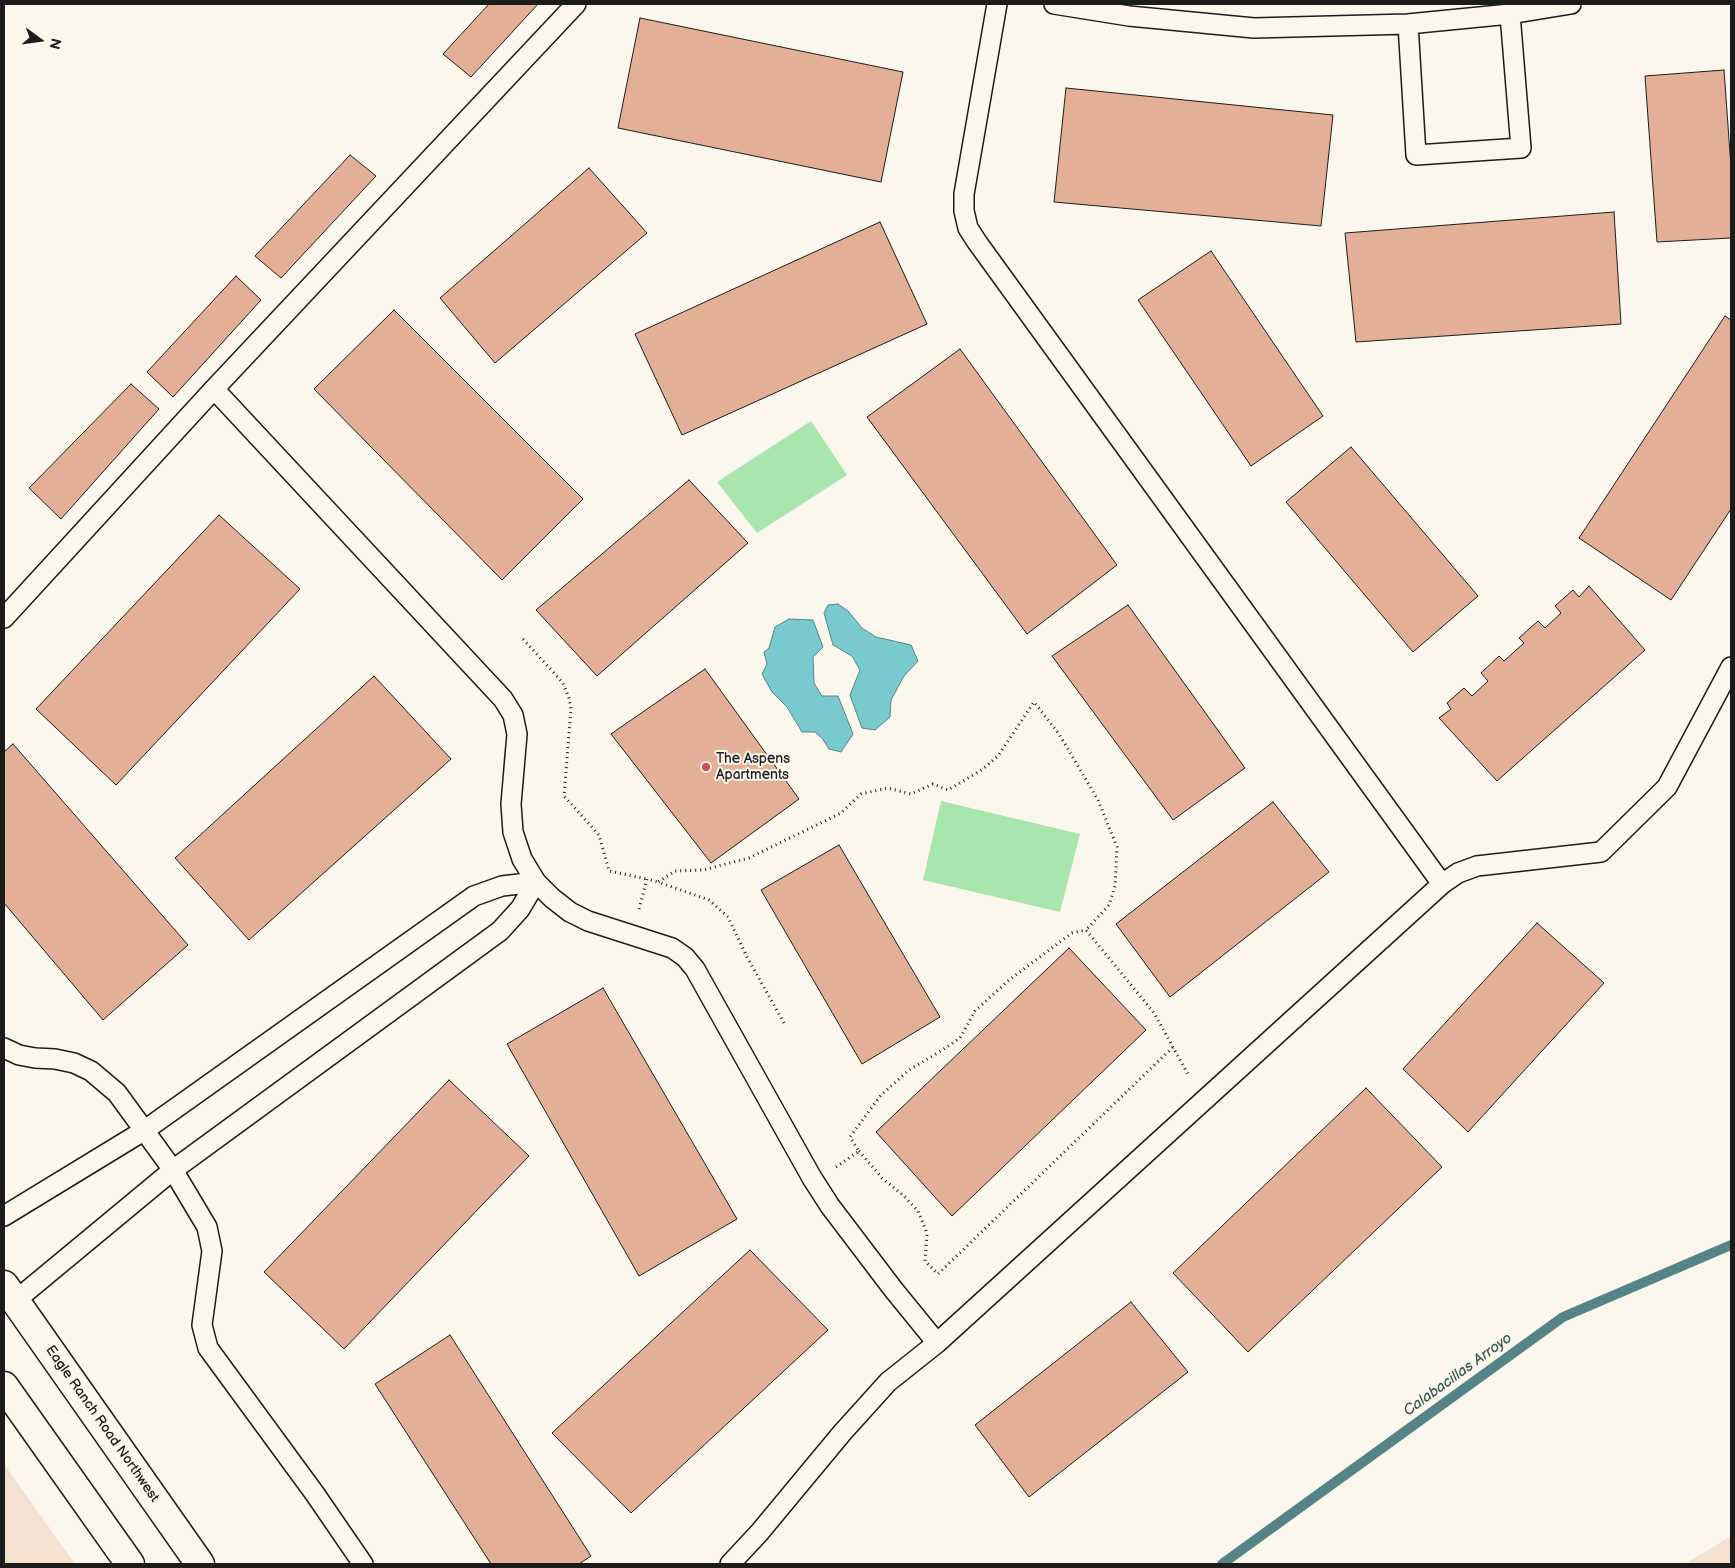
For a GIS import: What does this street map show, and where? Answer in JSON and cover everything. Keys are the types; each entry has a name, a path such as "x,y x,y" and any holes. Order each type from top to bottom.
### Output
{"main road":[{"name":"Eagle Ranch Road Northwest","path":"7,1295 200,1564"},
{"path":"4,1386 130,1564"}],"lane":[{"path":"4,618 214,389 576,4"},
{"path":"997,4 964,194 964,210 968,228 1442,884"},
{"path":"1054,4 1129,16 1254,28 1408,24 1510,14 1571,4"},
{"path":"1408,24 1416,155 1521,148 1510,14"},
{"path":"214,389 503,699 513,716 516,734 511,804 514,832 522,859 536,882 570,912 588,921 672,948 685,957 695,969 814,1181 830,1206 937,1343"},
{"path":"730,1564 759,1533 868,1403 888,1382 937,1343 1442,884 1458,873 1476,866 1601,852 1667,786 1731,667"},
{"path":"4,1216 145,1130 474,896 502,886 536,882"},
{"path":"7,1295 500,931 520,909 536,882"},
{"path":"4,1048 19,1055 74,1063 91,1071 118,1093 174,1170 207,1227 212,1250 202,1325 208,1348 315,1494 363,1564"}],"path":[{"path":"523,639 563,683 569,698 571,709 564,796 599,835 609,871 658,882 709,900 728,917 747,957 784,1023"},
{"path":"658,882 675,871 703,870 749,858 841,813 861,794 888,788 911,794 932,784 948,790 983,769 998,756 1034,702 1058,734 1098,800 1117,847 1115,886 1109,905 1086,930 1072,933 1009,980 975,1010 960,1038 909,1070 881,1095 850,1137 882,1178 904,1196 918,1211 927,1233 925,1261 938,1274 1173,1047"},
{"path":"633,935 646,880"},
{"path":"1086,930 1154,1013 1203,1101"},
{"path":"814,1181 859,1150"}],"shaded area":[{"path":"4,1464 75,1564 4,1564"},
{"path":"1731,1536 1731,1564 1685,1564"}],"green space":[{"path":"811,421 847,475 757,533 717,482"},
{"path":"941,801 1080,834 1060,912 923,880"}],"water":[{"path":"838,604 848,611 862,628 876,637 911,645 918,661 904,676 891,700 890,717 875,730 862,728 850,695 860,670 852,656 833,645 824,613 828,605"},
{"path":"789,619 813,620 823,647 813,657 814,683 822,696 838,696 853,734 841,752 829,749 822,738 815,732 802,732 787,707 772,692 762,674 767,664 764,652 769,648 775,627"}],"building":[{"path":"489,4 538,4 471,77 443,54"},
{"path":"640,18 903,72 881,182 618,128"},
{"path":"1724,70 1731,167 1731,238 1657,242 1645,76"},
{"path":"1066,88 1333,115 1321,226 1054,202"},
{"path":"350,155 376,176 281,278 255,256"},
{"path":"589,168 647,233 495,363 440,298"},
{"path":"1614,212 1621,324 1356,342 1345,233"},
{"path":"880,222 927,324 682,435 635,334"},
{"path":"1211,251 1323,416 1251,466 1138,300"},
{"path":"236,276 261,300 173,397 147,372"},
{"path":"394,310 583,499 502,580 314,389"},
{"path":"1725,316 1731,320 1731,509 1671,600 1579,538"},
{"path":"960,349 1117,565 1027,634 867,417"},
{"path":"131,384 159,409 61,519 29,488"},
{"path":"1351,447 1478,596 1413,652 1286,502"},
{"path":"689,480 748,543 597,676 536,610"},
{"path":"219,515 300,589 116,785 36,709"},
{"path":"1589,586 1645,650 1497,781 1439,718 1451,709 1447,703 1464,688 1472,696 1488,681 1481,673 1499,656 1504,661 1524,643 1519,638 1538,621 1545,628 1561,613 1555,606 1573,590 1579,597"},
{"path":"1128,605 1245,768 1173,820 1052,656"},
{"name":"The Aspens Apartments","path":"705,669 799,799 711,863 611,734"},
{"path":"374,676 451,759 249,940 175,858"},
{"path":"13,744 188,945 103,1020 4,903 4,752"},
{"path":"1273,802 1329,872 1170,997 1116,924"},
{"path":"839,845 940,1017 862,1064 761,890"},
{"path":"1537,923 1604,983 1468,1132 1403,1069"},
{"path":"1069,948 1146,1030 952,1216 876,1132"},
{"path":"603,988 737,1219 639,1276 507,1044"},
{"path":"449,1080 529,1156 344,1349 264,1272"},
{"path":"1366,1088 1442,1167 1248,1352 1173,1273"},
{"path":"750,1250 828,1330 631,1513 552,1433"},
{"path":"1131,1302 1188,1372 1029,1497 975,1425"},
{"path":"450,1335 591,1556 579,1564 491,1564 375,1384"}],"waterway":[{"name":"Calabacillas Arroyo","path":"1222,1564 1563,1317 1731,1245"}],"place":[{"name":"The Aspens Apartments","path":"706,767"}]}
